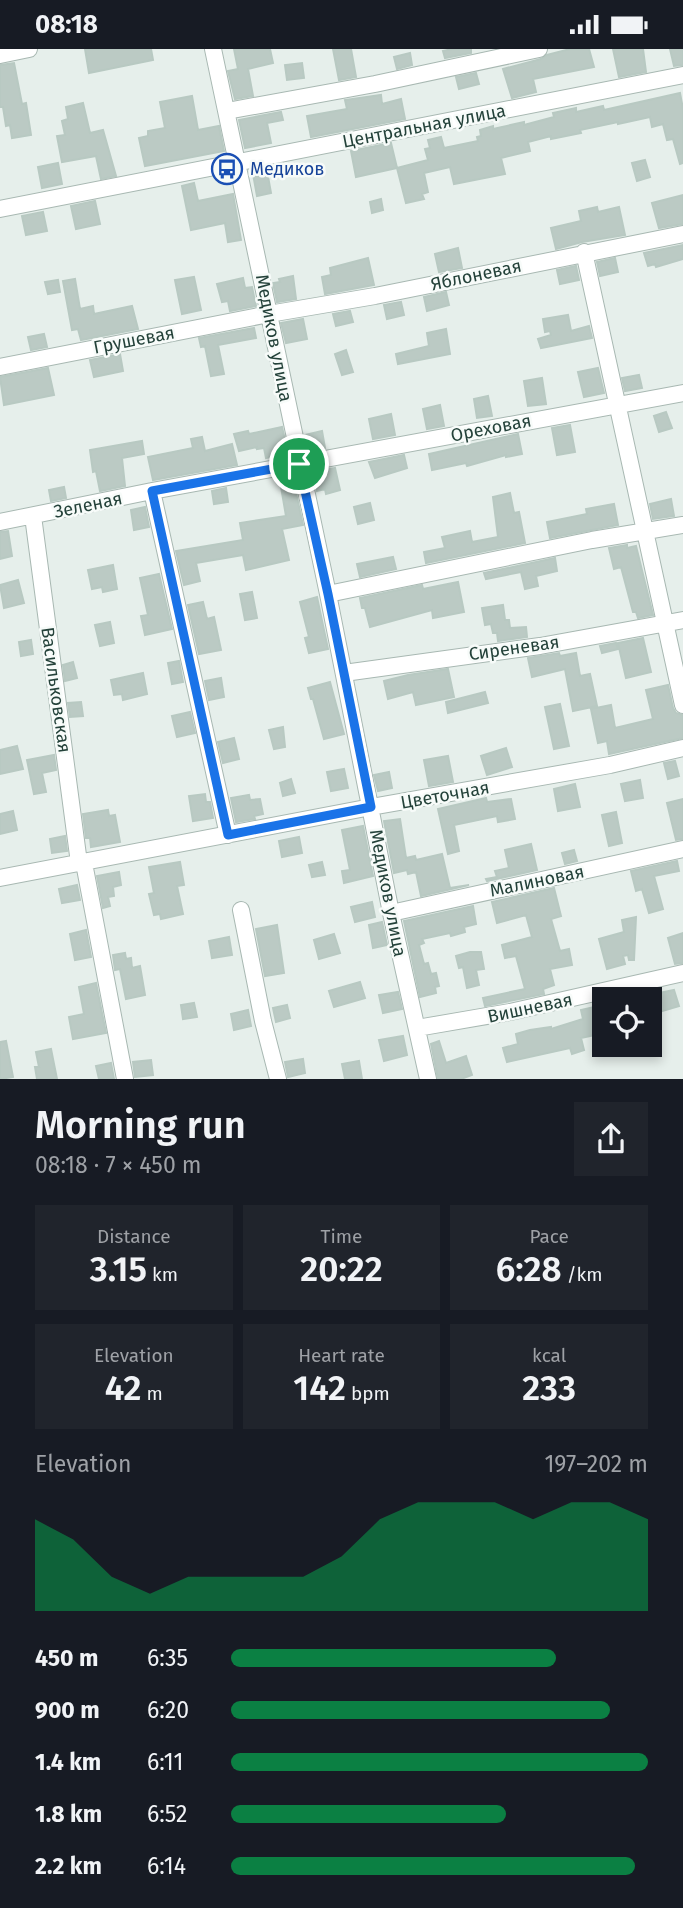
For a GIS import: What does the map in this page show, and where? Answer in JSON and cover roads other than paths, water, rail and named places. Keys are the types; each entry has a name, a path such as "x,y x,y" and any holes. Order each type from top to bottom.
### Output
{"street":[{"path":"0,55 29,49"},
{"name":"Медиков улица","path":"213,49 328,594 391,913 428,1079"},
{"path":"227,111 376,84 539,49"},
{"name":"Центральная улица","path":"0,209 683,75"},
{"name":"Яблоневая","path":"269,314 374,296 683,234"},
{"path":"584,252 683,705"},
{"name":"Грушевая","path":"0,367 269,314"},
{"name":"Ореховая","path":"299,464 683,393"},
{"name":"Зеленая","path":"0,522 299,464"},
{"path":"152,491 228,835"},
{"name":"Васильковская","path":"33,516 81,863 125,1079"},
{"path":"328,594 592,540 683,525"},
{"name":"Сиреневая","path":"344,673 540,646 683,620"},
{"name":"Цветочная","path":"0,878 371,807 610,765 683,748"},
{"name":"Малиновая","path":"391,913 683,849"},
{"path":"241,910 263,1021 278,1079"},
{"name":"Вишневая","path":"417,1028 510,1012 683,973"}],"place":[{"name":"Медиков","path":"227,169"}]}
